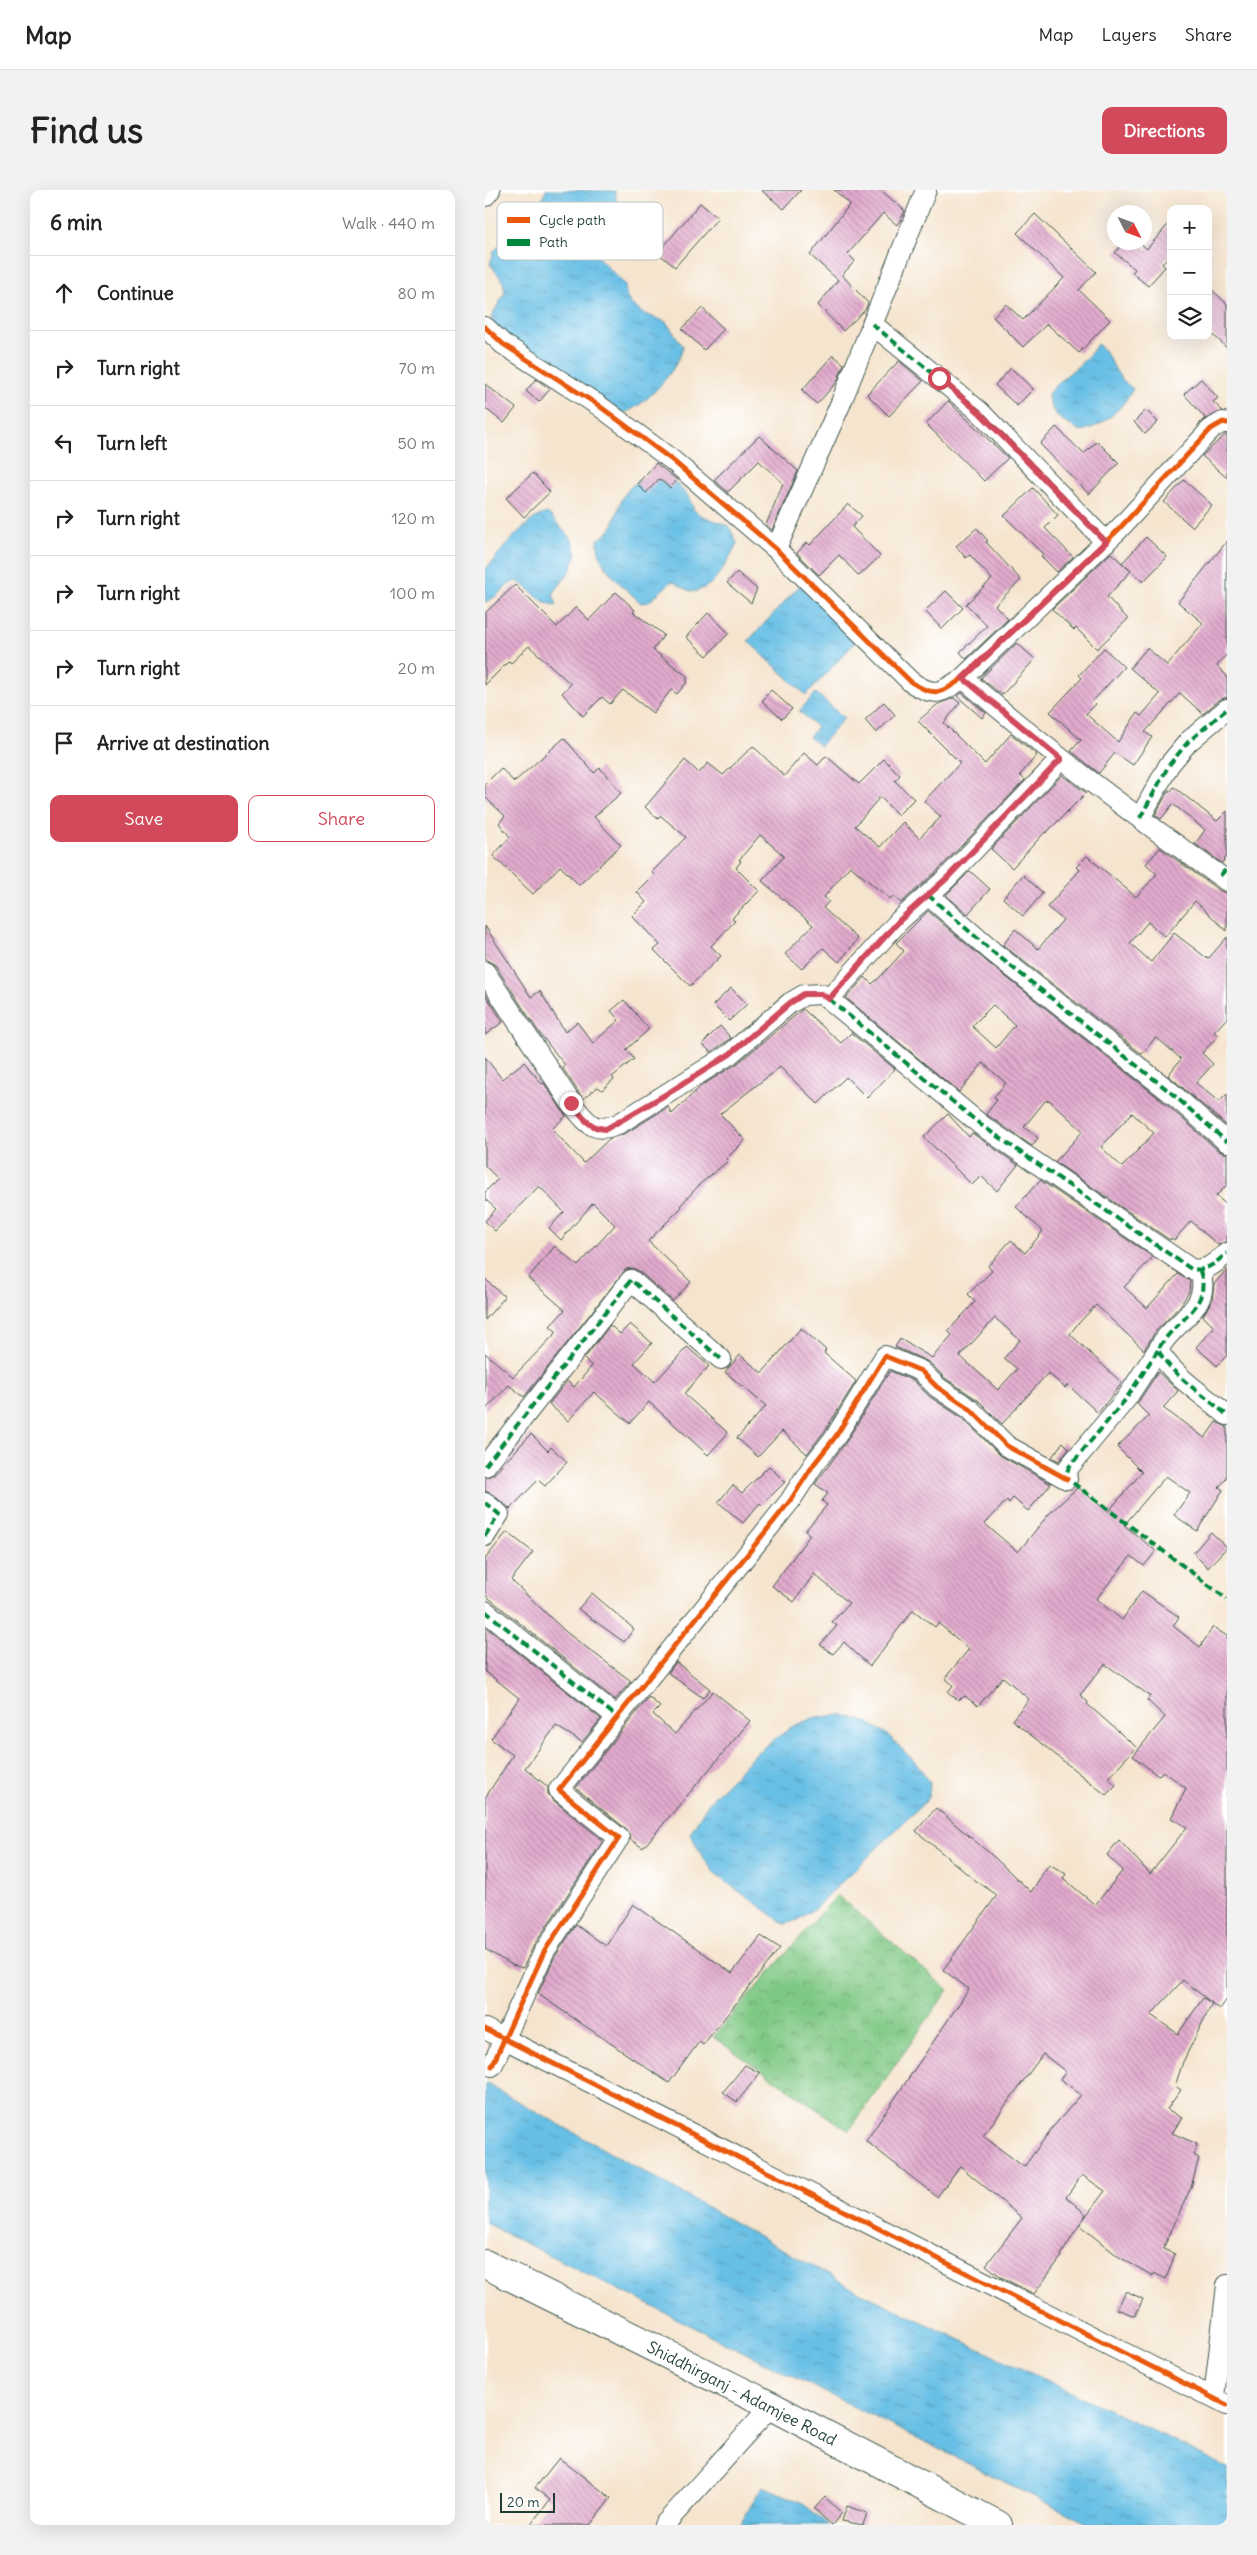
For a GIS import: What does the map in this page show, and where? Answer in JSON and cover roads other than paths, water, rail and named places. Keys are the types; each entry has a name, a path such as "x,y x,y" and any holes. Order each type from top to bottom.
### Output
{"main road":[{"name":"Shiddhirganj - Adamjee Road","path":"485,2264 771,2406 998,2525"}],"street":[{"path":"485,196 490,190"},
{"path":"775,549 872,324 926,190"},
{"path":"872,324 979,412 1106,542"},
{"path":"485,327 503,344 598,405 672,460 775,549 911,682 923,690 936,693 947,690 963,678 1106,542 1211,429 1223,422 1227,424"},
{"path":"963,678 1061,759 1140,818 1225,875"},
{"path":"1140,818 1169,765 1188,742 1227,709"},
{"path":"829,999 900,920 946,879 1061,759"},
{"path":"927,895 993,952 1169,1091 1227,1142"},
{"path":"485,972 571,1103 586,1121 597,1129 606,1129 620,1123 730,1054 790,1003 804,994 821,994 981,1125 1191,1269 1200,1271 1211,1267 1227,1254"},
{"path":"491,2066 505,2040 527,1987 545,1952 619,1838 559,1790 785,1507 814,1464 837,1436 885,1356 921,1371 937,1387 970,1409 1007,1446 1066,1478 1069,1467 1126,1399 1162,1341 1179,1325 1203,1294 1205,1284 1200,1271"},
{"path":"485,1466 631,1280 721,1358"},
{"path":"1158,1350 1164,1361 1227,1415"},
{"path":"485,1503 499,1514 485,1536"},
{"path":"485,1611 617,1717"},
{"path":"485,2030 1220,2401 1227,2285"},
{"path":"664,2525 771,2406"}],"water":[{"path":"546,190 615,191 617,202 541,202"},
{"path":"497,248 497,260 601,260 625,285 626,296 631,304 642,313 666,322 683,346 668,376 641,404 623,413 495,327 491,318 505,292 503,281 490,264 494,251"},
{"path":"1097,344 1105,351 1121,378 1133,389 1123,404 1111,416 1089,429 1081,431 1055,413 1051,407 1048,394 1087,358"},
{"path":"646,477 674,481 688,496 694,510 700,515 729,526 737,543 716,578 704,588 690,591 672,581 649,602 641,603 606,567 598,549 598,539 609,531 627,491"},
{"path":"548,513 572,540 577,554 570,571 553,594 557,605 545,602 516,581 485,602 485,570 523,528 540,515"},
{"path":"803,582 861,636 806,695 748,641"},
{"path":"816,693 844,718 820,746 809,737 817,727 799,711"},
{"path":"843,1715 869,1723 888,1735 917,1764 930,1782 929,1798 816,1907 798,1920 785,1924 716,1875 703,1858 690,1833 709,1802 756,1753 793,1726 816,1717"},
{"path":"485,2083 859,2292 1177,2442 1227,2468 1227,2525 1091,2525 485,2223"},
{"path":"762,2486 801,2502 829,2525 740,2525"}]}
